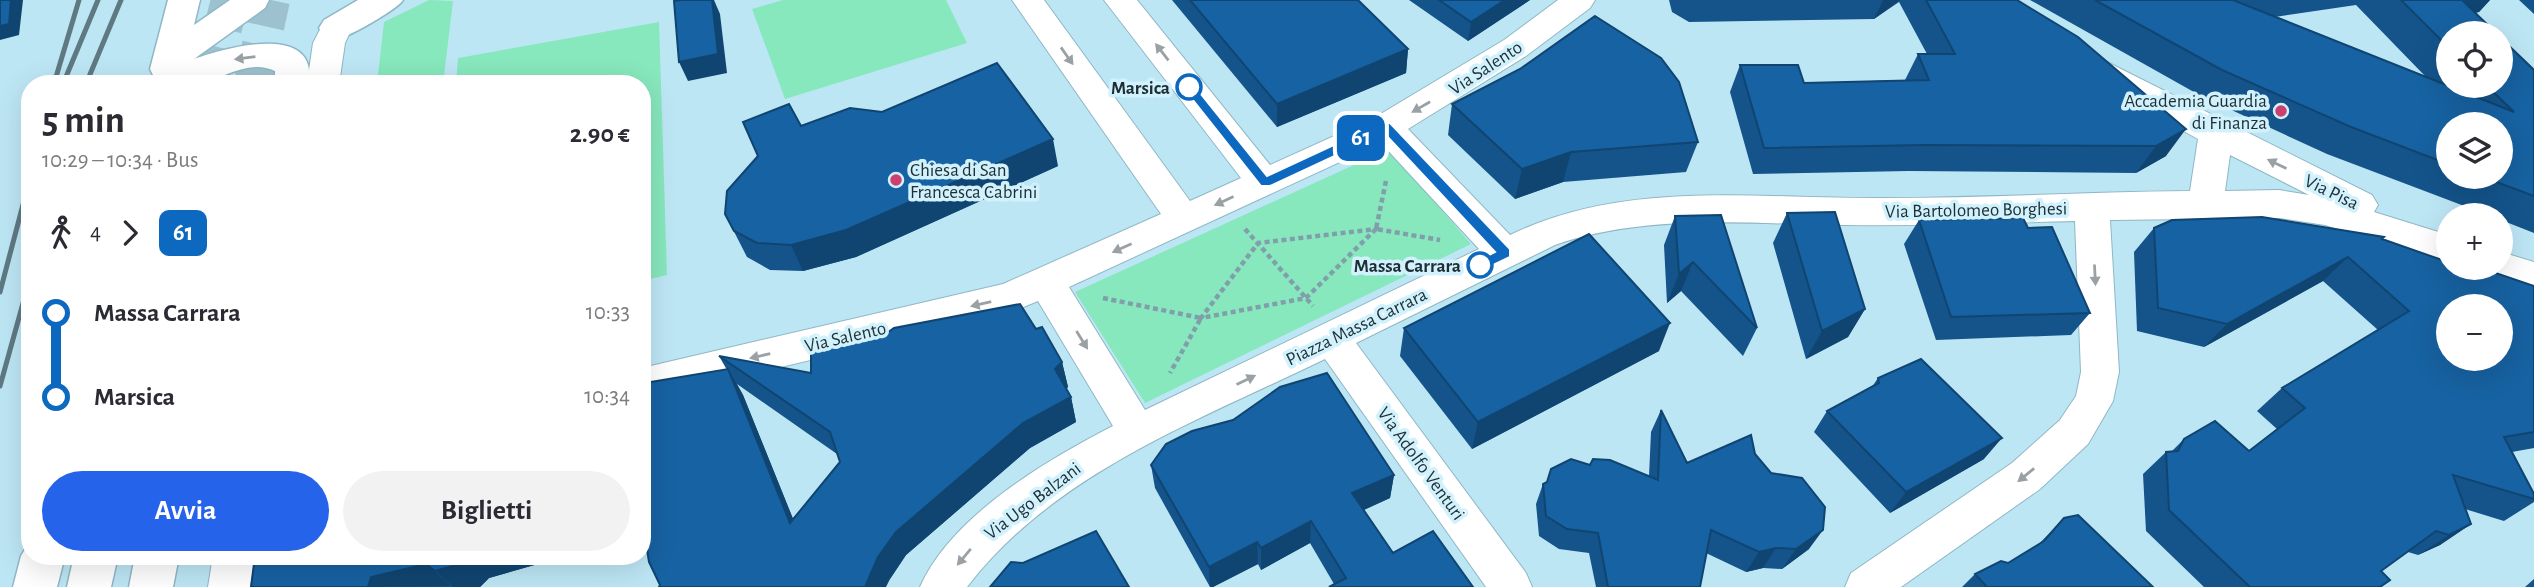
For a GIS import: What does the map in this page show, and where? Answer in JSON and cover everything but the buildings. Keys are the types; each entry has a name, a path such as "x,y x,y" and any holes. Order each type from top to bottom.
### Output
{"street":[{"path":"166,75 184,0"},
{"path":"167,75 253,0"},
{"path":"324,75 329,43 336,28 347,19 387,0"},
{"path":"1028,0 1184,220"},
{"path":"1120,0 1265,183"},
{"name":"Via Salento","path":"1386,127 1514,48 1579,0"},
{"path":"170,75 261,56 278,57 292,65 292,75"},
{"name":"Via Pisa","path":"2083,61 2216,133 2436,243"},
{"path":"1138,432 1046,282 1386,127 1505,253"},
{"path":"2206,203 2216,133"},
{"name":"Via Bartolomeo Borghesi","path":"1505,253 1568,225 1624,215 1680,211 1881,212 2206,203 2306,207 2436,245"},
{"path":"1866,587 2026,476 2074,432 2094,401 2100,372 2092,207"},
{"name":"Piazza Massa Carrara","path":"1138,432 1326,326 1505,253"},
{"path":"2513,270 2534,277"},
{"name":"Via Salento","path":"651,382 1009,298 1046,282"},
{"name":"Via Adolfo Venturi","path":"1326,326 1511,587"},
{"name":"Via Ugo Balzani","path":"942,587 965,555 1020,505 1073,467 1138,432"},
{"path":"35,587 41,565"},
{"path":"89,587 94,565"},
{"path":"229,587 233,565"}],"path":[{"path":"1099,298 1201,318 1306,298 1376,229 1387,174"},
{"path":"1239,222 1306,298 1326,326"},
{"path":"1165,381 1201,318 1258,243 1376,229 1442,241"}],"green space":[{"path":"429,0 453,1 444,75 378,75 384,22"},
{"path":"783,0 946,0 967,43 785,99 752,9"},
{"path":"659,22 667,275 651,279 651,75 457,75 458,58"},
{"path":"1389,149 1471,244 1145,403 1075,292"}],"tunnel":[{"path":"211,75 230,0"},
{"path":"255,75 271,0"}],"railway":[{"path":"57,75 79,0"},
{"path":"67,75 98,0"},
{"path":"90,75 121,0"},
{"path":"0,292 21,212"},
{"path":"0,386 21,310"}],"bus line":[{"name":"61","path":"1189,87 1265,183 1386,127 1505,253 1480,265"}],"place":[{"name":"Marsica","path":"1189,87"},
{"name":"Accademia Guardia di Finanza","path":"2281,111"},
{"name":"Chiesa di San Francesca Cabrini","path":"896,180"},
{"name":"Massa Carrara","path":"1480,265"}]}
